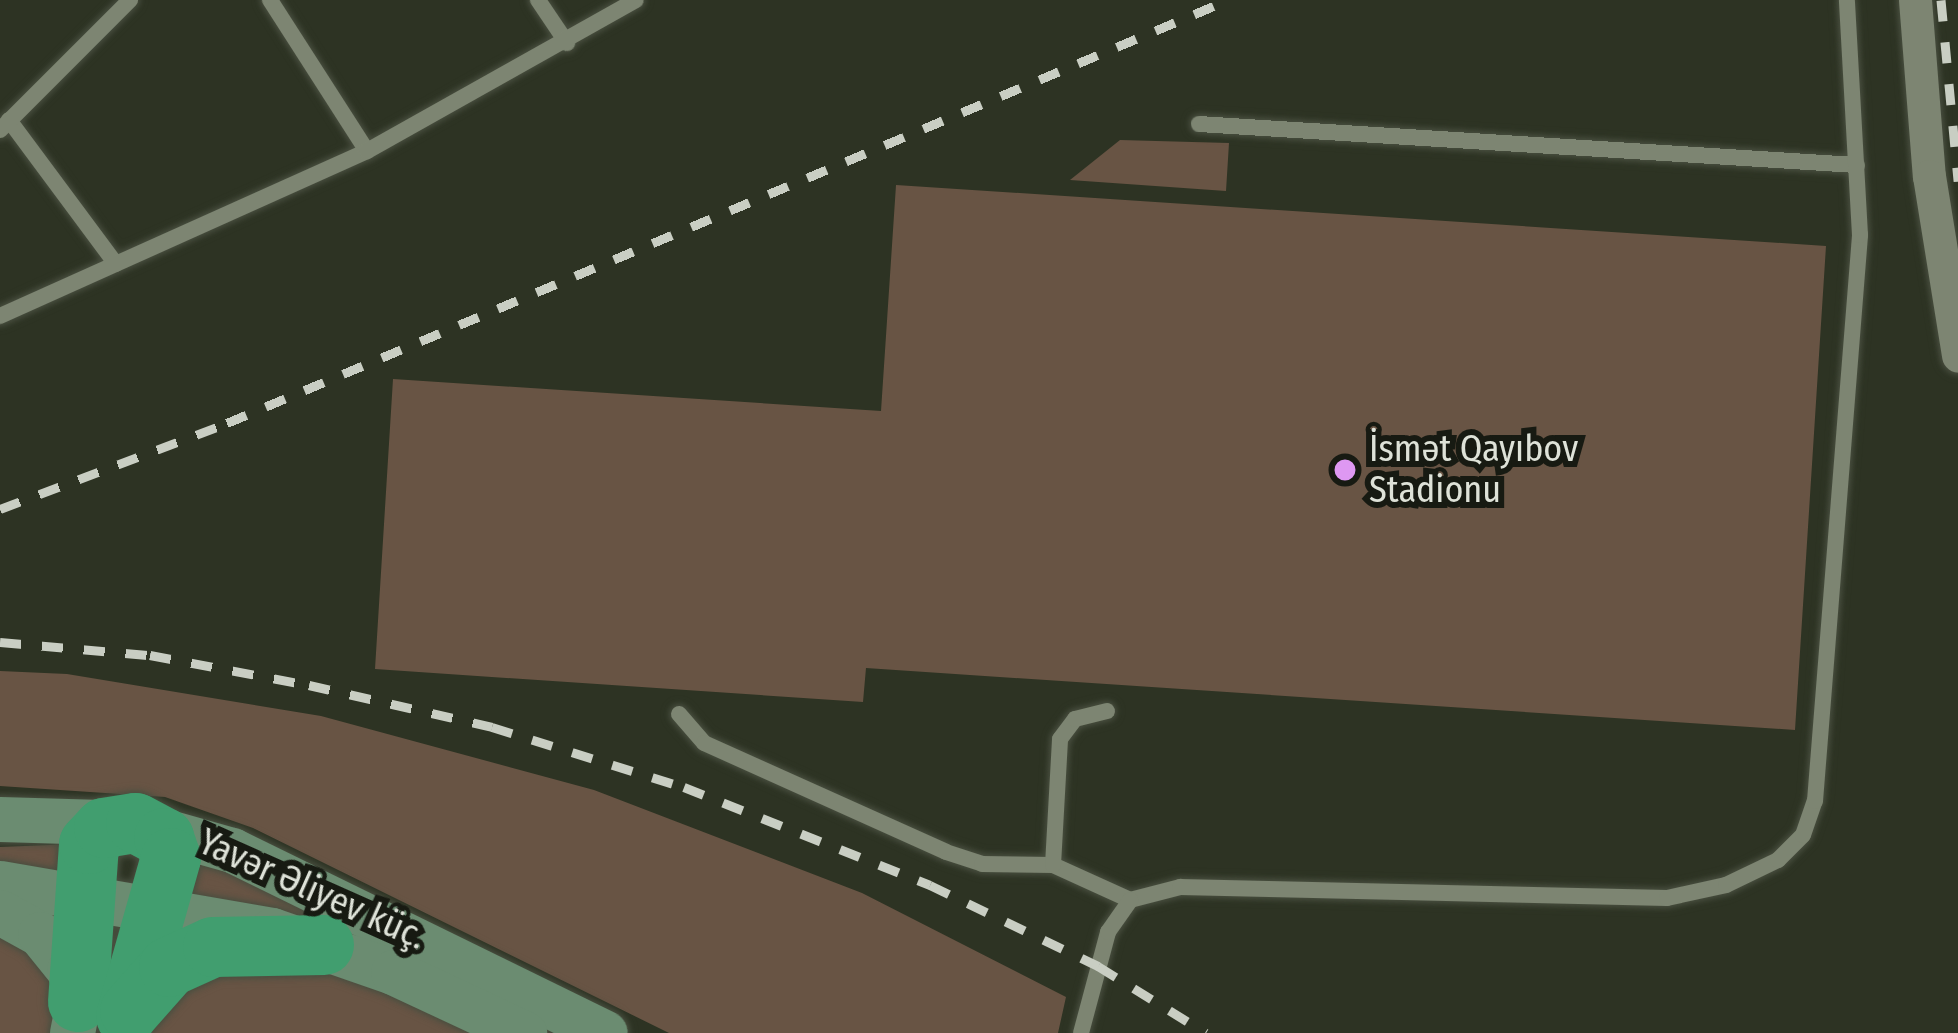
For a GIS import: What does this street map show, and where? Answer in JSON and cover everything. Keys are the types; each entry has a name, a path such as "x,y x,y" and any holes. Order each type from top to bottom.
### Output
{"highway":[{"path":"136,823 170,848 159,911 99,1021 81,899 94,836 136,823"},
{"path":"99,1021 169,967 212,947 324,945"}],"main road":[{"name":"Yavər Əliyev küç.","path":"0,820 136,823 232,850 604,1033"},
{"name":"Yavər Əliyev küç.","path":"0,884 324,945 524,1033"},
{"path":"0,912 57,950 99,1021"}],"street":[{"path":"1915,0 1929,176 1958,356"}],"lane":[{"path":"116,264 5,125 130,0"},
{"path":"269,0 367,151"},
{"path":"538,0 567,43"},
{"path":"0,316 367,151 567,43 636,0"},
{"path":"680,714 704,743 946,852 982,864 1053,866 1130,900 1180,887 1667,898 1726,885 1791,848 1815,801 1860,235 1846,0"},
{"path":"1199,124 1857,165"},
{"path":"1053,866 1060,739 1075,719 1107,712"},
{"path":"1081,1033 1108,932 1130,900"}],"shaded area":[{"path":"1120,140 1229,143 1226,191 1070,180"},
{"name":"İsmət Qayıbov Stadionu","path":"896,185 1826,246 1795,730 866,668 863,702 375,669 393,379 881,411"},
{"path":"0,671 67,674 321,716 594,790 862,893 1066,997 1058,1033 669,1033 253,828 165,797 0,786"},
{"path":"74,844 66,873 0,873 0,847"},
{"path":"188,853 374,934 178,892"},
{"path":"0,929 54,969 55,1033 0,1033"},
{"path":"196,965 340,972 473,1033 135,1033"}],"railway":[{"path":"0,509 227,423 1228,0"},
{"path":"1941,0 1958,181"},
{"path":"0,642 150,655 309,685 492,727 684,787 930,885 1098,966 1206,1033"}],"place":[{"name":"İsmət Qayıbov Stadionu","path":"1345,470"}]}
